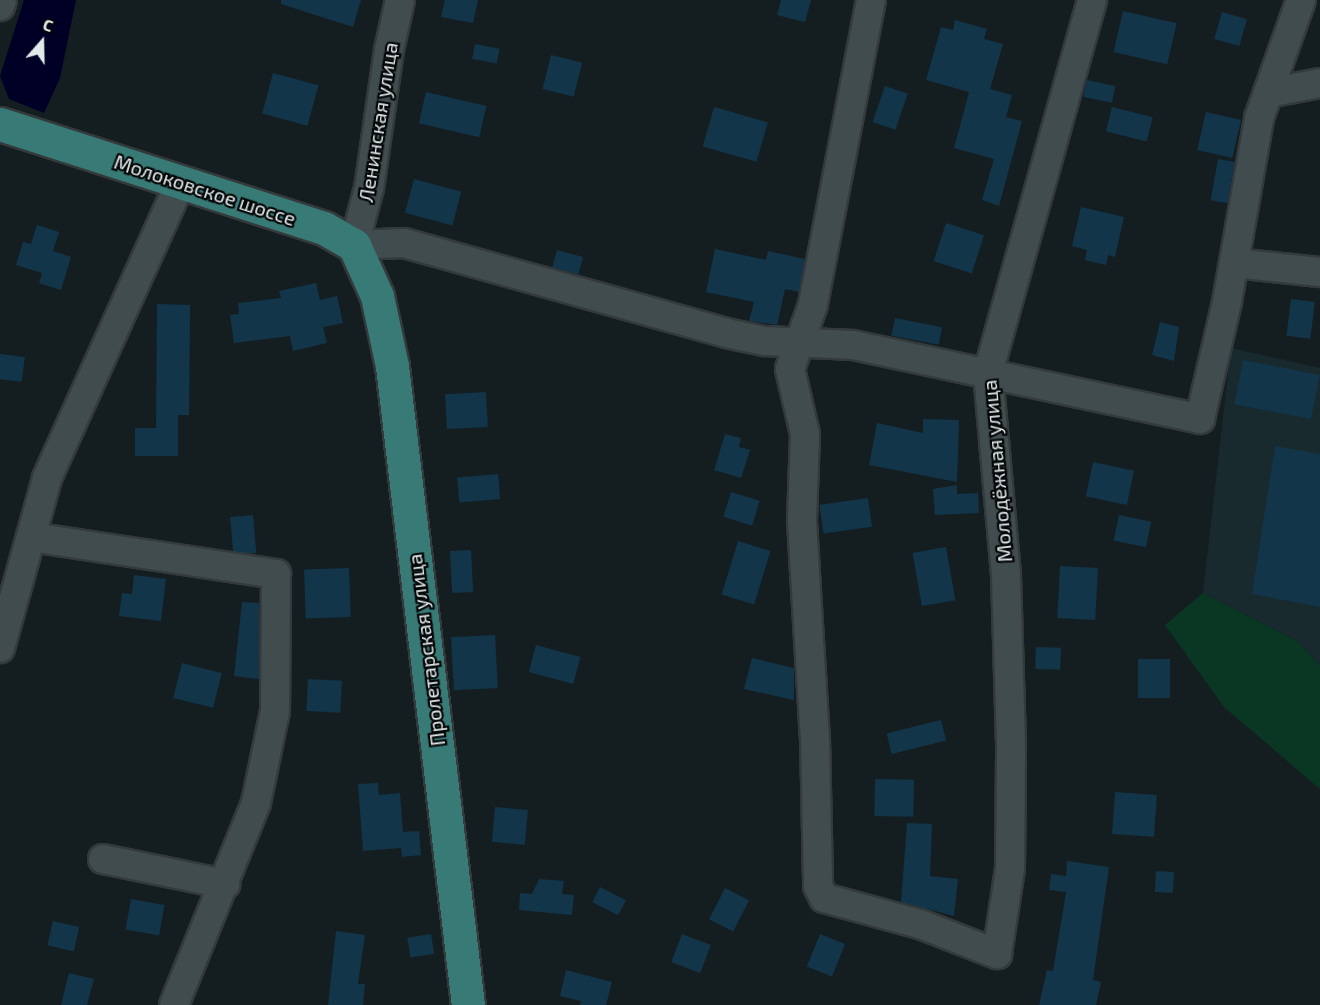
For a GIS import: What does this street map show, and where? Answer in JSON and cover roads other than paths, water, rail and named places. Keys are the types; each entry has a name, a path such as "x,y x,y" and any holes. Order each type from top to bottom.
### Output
{"main road":[{"name":"Молоковское шоссе","path":"0,124 324,228 354,245"},
{"name":"Пролетарская улица","path":"354,245 377,296 392,366 468,1005"}],"street":[{"path":"0,6 2,0"},
{"name":"Ленинская улица","path":"354,245 369,188 389,50 400,0"},
{"path":"799,343 813,305 871,0"},
{"name":"Молодёжная улица","path":"799,343 790,369 805,434 802,522 815,738 819,886 824,898 920,924 997,954 1010,869 1011,744 1006,574 988,373 1092,0"},
{"path":"354,245 404,243 726,333 799,343 853,345 1200,418 1234,263 1258,118 1301,0"},
{"path":"1268,93 1320,83"},
{"path":"2,631 47,478 181,181"},
{"path":"1234,263 1320,272"},
{"path":"31,537 276,574 275,711 256,803 174,1005"},
{"path":"103,859 225,884"}],"water":[{"path":"24,0 76,0 60,78 44,113 9,99 0,76"}]}
